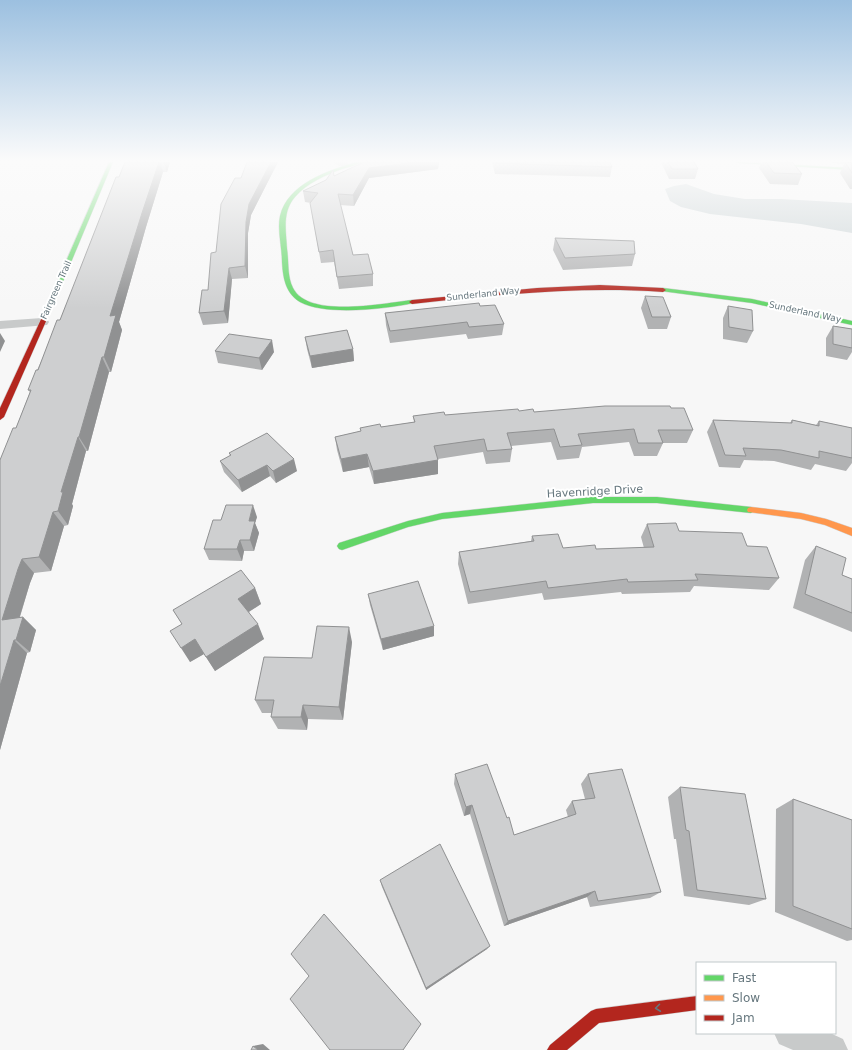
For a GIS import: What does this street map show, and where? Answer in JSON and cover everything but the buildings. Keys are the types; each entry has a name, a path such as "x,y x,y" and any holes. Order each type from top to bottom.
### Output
{"street":[{"name":"Fairgreen Trail","path":"0,417 90,211"},
{"name":"Sunderland Way","path":"286,211 283,226 289,287 294,295 314,305 339,308 518,291 584,287 633,288 735,298 804,311 852,323"},
{"path":"0,325 42,322"},
{"name":"Havenridge Drive","path":"342,546 408,524 442,516 586,501 616,500 678,502 801,516 826,522 852,532"},
{"path":"555,1050 596,1016 696,1003"},
{"path":"792,1034 832,1050"}],"shaded area":[{"path":"698,211 852,211 852,233 801,224 710,214"}],"traffic: fast":[{"path":"51,303 90,211"},
{"path":"285,211 282,226 286,271 290,288 297,297 314,305 341,308 371,307 412,302"},
{"path":"663,290 752,301 852,323"},
{"path":"342,546 408,524 442,516 593,500 657,500 751,510"}],"traffic: slow":[{"path":"751,510 801,516 826,522 852,532"}],"traffic: jam":[{"path":"412,302 506,292 569,288 600,287 663,290"},
{"path":"0,417 51,303"},
{"path":"555,1050 596,1016 696,1003"}]}
